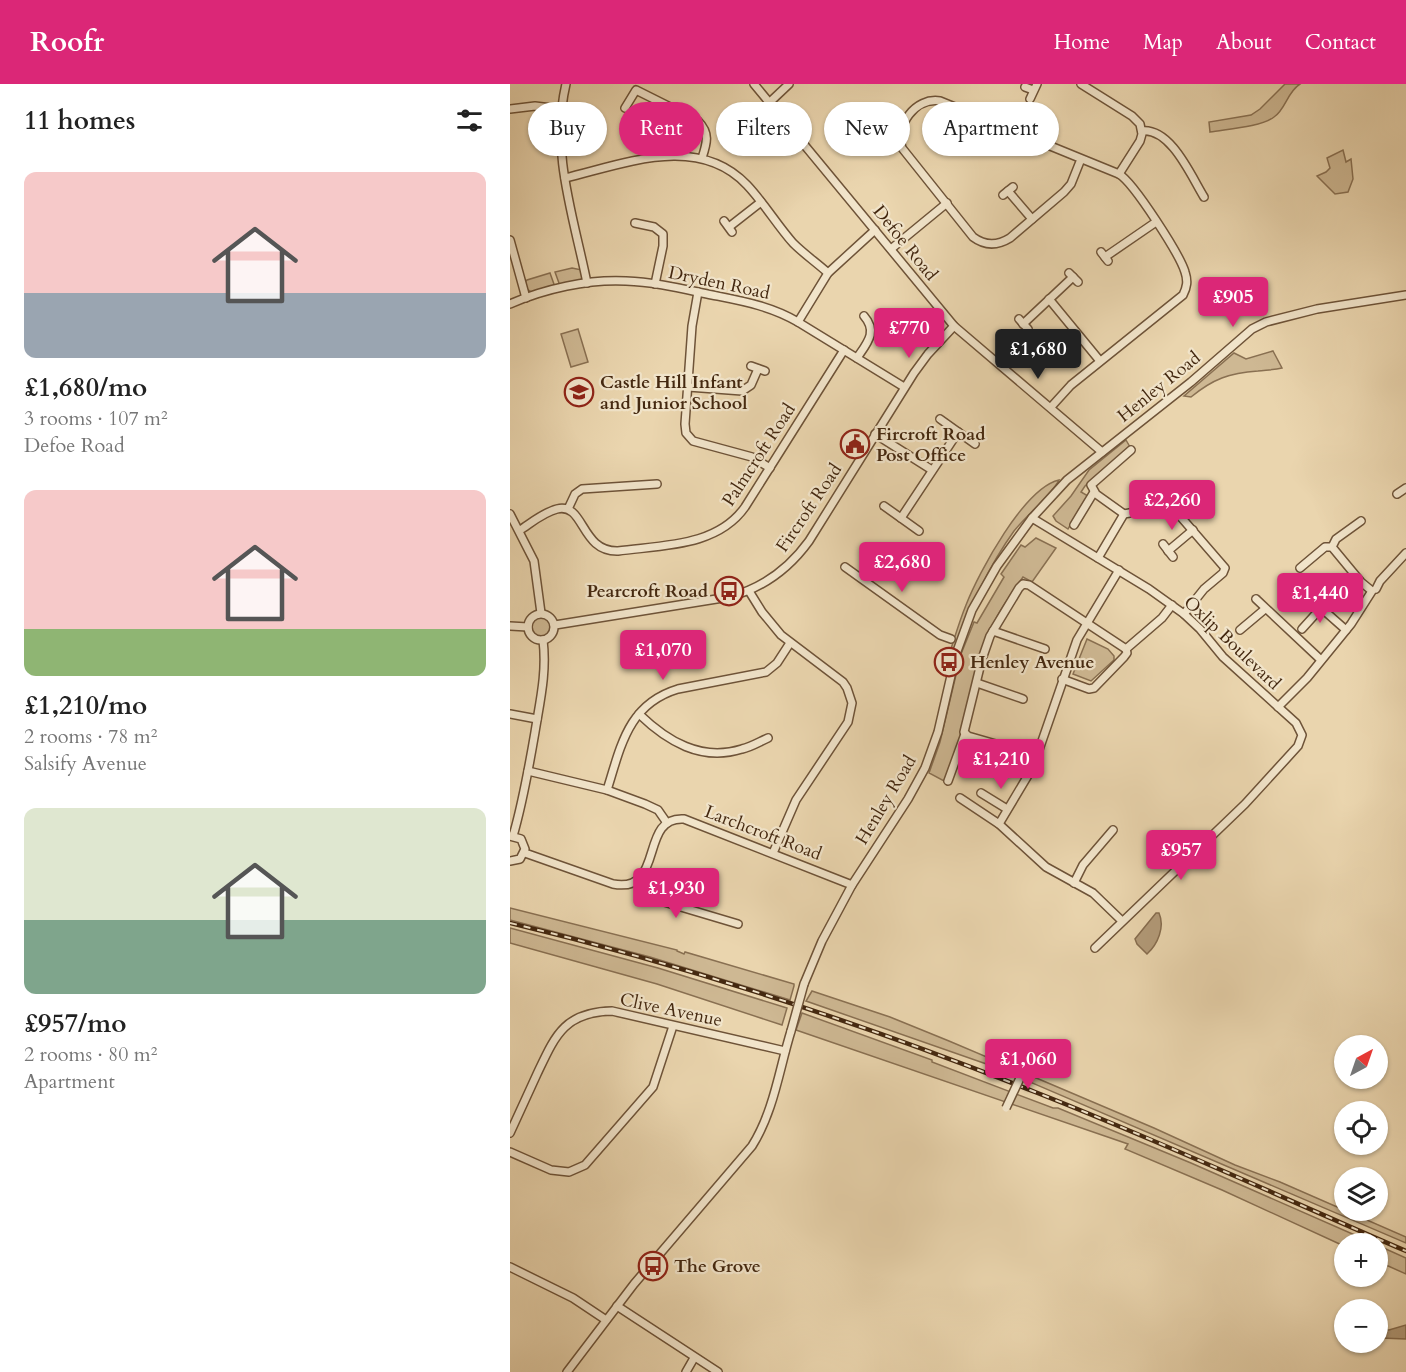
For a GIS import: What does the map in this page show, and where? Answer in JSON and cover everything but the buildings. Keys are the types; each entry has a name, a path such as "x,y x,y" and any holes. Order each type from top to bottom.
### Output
{"street":[{"path":"562,102 566,84"},
{"name":"Defoe Road","path":"754,84 771,102"},
{"path":"771,102 789,84"},
{"path":"1081,84 1135,119 1142,131 1140,141 1119,174"},
{"path":"1025,87 1035,87 1030,99"},
{"path":"629,102 636,90 661,102"},
{"path":"925,102 929,100 943,102"},
{"path":"922,104 901,128 899,138 902,148 973,237 986,244 1002,243 1068,188 1081,159"},
{"path":"510,109 528,107"},
{"path":"704,130 707,138 704,150"},
{"path":"1142,131 1153,131 1167,140 1202,194 1207,186"},
{"path":"1051,407 1071,385 1172,305 1185,291 1187,282 1185,270 1134,187 1119,174 1059,150"},
{"name":"Defoe Road","path":"812,152 954,326 1102,452"},
{"path":"565,178 665,156 682,155 702,158 724,167 738,177 792,241 828,273"},
{"path":"562,156 587,283"},
{"path":"1008,191 1032,219"},
{"path":"728,226 761,202"},
{"path":"891,249 947,203"},
{"path":"1105,257 1156,222"},
{"path":"635,223 654,227 663,234 663,246 654,284"},
{"path":"798,321 828,273 875,230"},
{"path":"510,240 526,298"},
{"path":"1023,324 1073,277"},
{"name":"Dryden Road","path":"510,304 587,283 623,280 765,306 798,321 904,387"},
{"path":"698,292 692,326 685,428 691,439 752,457 770,468"},
{"name":"Henley Road","path":"567,1372 617,1306 752,1146 768,1115 804,984 822,941 852,885 908,800 925,768 938,732 956,654 972,610 997,566 1032,518 1067,480 1191,382 1246,333 1259,325 1317,309 1406,295"},
{"path":"1049,299 1100,361"},
{"path":"857,358 872,333 870,324 864,316"},
{"name":"Fircroft Road","path":"555,625 715,600 749,591 777,575 800,553 904,387 928,354 954,326"},
{"name":"Palmcroft Road","path":"567,509 578,517 594,543 608,551 698,539 714,534 735,520 745,507 844,350"},
{"path":"688,387 742,391 751,385 758,369"},
{"path":"940,419 975,444"},
{"path":"901,518 958,432"},
{"path":"874,434 932,470"},
{"path":"1131,450 1091,484 1094,492 1125,514 1135,512 1151,496 1159,493 1225,570 1202,592 1184,614"},
{"path":"520,530 555,509 567,509 575,494 582,489 657,484"},
{"path":"1397,494 1406,488"},
{"path":"1074,525 1094,492"},
{"path":"884,506 919,531"},
{"path":"510,514 534,561 541,613"},
{"path":"1098,558 1125,514"},
{"name":"Oxlip Boulevard","path":"1032,518 1119,570 1184,614 1223,657 1301,730 1302,738 1298,746 1250,799 1122,921"},
{"path":"1332,546 1336,539 1361,521"},
{"path":"1168,551 1192,530"},
{"path":"1300,568 1325,547 1332,546"},
{"path":"1332,546 1361,582 1374,590"},
{"path":"1278,707 1305,681 1346,630 1380,581 1406,554"},
{"path":"844,567 940,635 951,639"},
{"path":"999,824 1025,782 1037,756 1073,647 1119,570"},
{"path":"948,781 965,734 983,656 993,631 1019,588 1025,584 1126,649"},
{"path":"749,591 766,618 790,643 843,682 850,696 852,710 848,722 796,800 773,853"},
{"path":"1256,599 1321,660"},
{"path":"1311,599 1346,630"},
{"path":"1062,679 1093,689 1124,657 1127,653 1126,649 1164,616 1172,605"},
{"path":"1302,629 1322,608"},
{"path":"1240,630 1265,609"},
{"path":"541,613 551,618 555,625 552,635 543,640 533,637 528,627 531,617 541,613"},
{"path":"510,626 528,627"},
{"path":"993,631 1045,649"},
{"path":"510,861 520,860 525,853 523,842 512,836 528,771 544,676 543,640"},
{"path":"607,790 624,737 639,714 650,703 670,692 766,672 777,663 790,643"},
{"path":"977,682 1023,699"},
{"path":"510,714 537,719"},
{"path":"639,714 670,740 695,750 714,753 741,750 768,738"},
{"path":"965,734 1037,756"},
{"path":"525,853 613,884 626,884 636,880 646,871 657,835 667,823 653,807 607,790 528,771"},
{"path":"981,793 1007,809"},
{"path":"960,798 999,824 1046,867 1093,893 1122,921 1095,948"},
{"name":"Larchcroft Road","path":"667,823 676,819 689,820 852,885"},
{"path":"1074,883 1083,865 1113,830"},
{"path":"636,880 654,899 738,924"},
{"name":"Clive Avenue","path":"510,1133 555,1038 570,1023 589,1013 612,1011 785,1051"},
{"path":"510,1152 551,1170 568,1172 585,1165 653,1087 673,1026"},
{"path":"1006,1108 1028,1061"},
{"path":"510,1267 573,1298 606,1320"},
{"path":"617,1306 718,1372"},
{"path":"686,1372 694,1358"}],"shaded area":[{"path":"1285,84 1300,84 1292,91 1274,117 1253,125 1210,132 1209,122 1251,115"},
{"path":"1343,150 1346,162 1351,159 1353,179 1348,192 1335,194 1317,176 1330,168 1327,158"},
{"path":"572,268 582,270 582,278 579,282 560,286 555,272"},
{"path":"550,273 555,287 533,293 527,289 525,282 527,280"},
{"path":"578,329 588,362 571,367 561,334"},
{"path":"1273,351 1282,368 1230,375 1214,381 1191,397 1184,396 1234,353 1246,359"},
{"path":"1126,440 1130,447 1081,492 1088,496 1068,529 1056,521 1053,516 1071,496 1089,470"},
{"path":"1059,480 1014,531 1004,546 978,592 951,659 948,658 972,590 1004,533 1032,498 1045,486"},
{"path":"1036,538 1056,548 1032,582 1023,577 996,619 979,663 958,743 944,781 929,773 940,742 961,654 974,622 977,623 1004,577 1001,574 1021,545 1025,547"},
{"path":"541,617 548,620 551,627 548,634 541,637 534,634 531,627 534,620"},
{"path":"1087,639 1108,649 1114,656 1114,660 1091,681 1073,674"},
{"path":"510,908 677,950 684,954 685,952 794,984 790,1000 650,957 510,920"},
{"path":"1156,913 1159,913 1161,918 1161,929 1157,940 1147,954 1135,939"},
{"path":"510,928 658,968 787,1008 782,1025 657,984 510,943"},
{"path":"812,991 890,1017 1334,1206 1334,1212 995,1067 806,1001"},
{"path":"802,1013 932,1060 932,1062 1058,1108 1191,1163 1350,1233 1334,1233 1334,1241 1125,1149 1128,1144 796,1030"},
{"path":"1355,1221 1369,1221 1406,1237 1406,1243 1388,1235 1388,1233 1383,1233"},
{"path":"1388,1250 1406,1258 1406,1274 1388,1266"},
{"path":"1406,1325 1406,1339 1388,1338 1389,1330"}],"railway":[{"path":"510,923 710,977 906,1043 1128,1130 1406,1251"}],"place":[{"name":"Castle Hill Infant and Junior School","path":"579,392"},
{"name":"Fircroft Road Post Office","path":"855,444"},
{"name":"Pearcroft Road","path":"729,591"},
{"name":"Henley Avenue","path":"949,662"},
{"name":"The Grove","path":"653,1266"}]}
